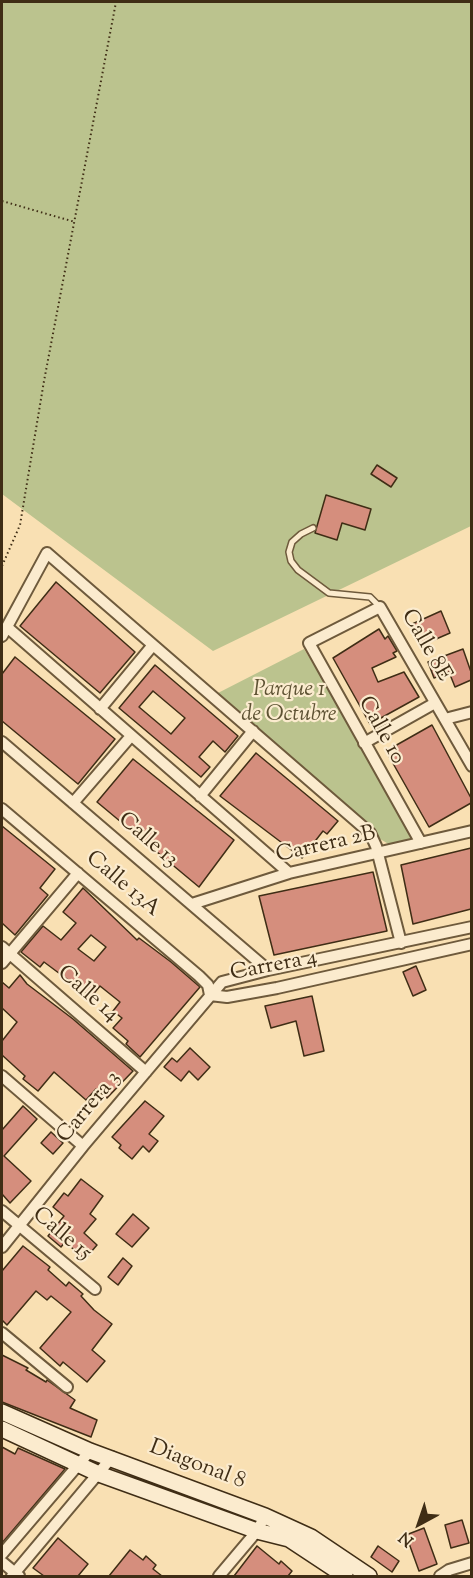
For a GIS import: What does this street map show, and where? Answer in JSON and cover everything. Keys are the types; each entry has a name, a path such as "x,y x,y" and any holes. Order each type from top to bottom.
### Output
{"street":[{"path":"289,873 100,709 4,632 47,553 370,832 401,943"},
{"name":"Calle 8E","path":"380,607 471,766"},
{"name":"Calle 10","path":"380,607 309,643 421,843"},
{"path":"100,709 153,645"},
{"path":"364,743 435,703"},
{"path":"445,719 471,712"},
{"path":"200,796 253,731"},
{"path":"73,803 131,736"},
{"name":"Calle 13","path":"2,742 268,970"},
{"name":"Calle 13A","path":"2,809 199,976 208,985 210,995"},
{"name":"Carrera 2B","path":"192,904 289,873 376,855 471,831"},
{"path":"2,963 5,950 78,873"},
{"name":"Carrera 4","path":"210,995 222,982 268,970 471,927"},
{"name":"Carrera 4","path":"210,995 227,997 277,988 471,944"},
{"name":"Calle 14","path":"5,950 146,1072"},
{"name":"Carrera 3","path":"2,1247 83,1146 210,995"},
{"path":"2,1076 83,1146"},
{"name":"Calle 15","path":"2,1211 95,1289"},
{"path":"2,1333 67,1387"},
{"name":"Diagonal 8","path":"2,1412 90,1451 112,1457 265,1516 311,1537 369,1576"},
{"name":"Diagonal 8","path":"2,1429 99,1474 257,1531 289,1539 345,1576"},
{"path":"2,1554 90,1451"},
{"path":"2,1562 15,1575 112,1457"},
{"path":"219,1576 257,1531 265,1516"},
{"path":"440,1576 448,1570 471,1563"}],"lane":[{"path":"313,528 292,542 289,552 291,561 298,570 329,593 370,597 380,607"}],"path":[{"path":"2,566 20,525 44,381 116,2"},
{"path":"2,201 75,222"}],"green space":[{"path":"2,2 471,2 471,526 213,651 2,494"},
{"name":"Parque 1 de Octubre","path":"304,649 421,843 397,849 370,833 216,694"}],"building":[{"path":"377,465 397,478 391,487 371,474"},
{"path":"326,495 371,509 365,530 342,523 337,540 315,533"},
{"path":"56,582 135,652 100,693 20,626"},
{"path":"441,611 450,633 420,646 410,625"},
{"path":"379,629 385,639 388,636 397,651 393,653 396,657 372,668 378,682 404,672 419,697 370,724 333,658"},
{"path":"463,649 471,672 471,680 455,687 449,672 434,678 428,662"},
{"path":"15,657 115,739 78,784 2,721 2,674"},
{"path":"155,665 238,736 225,752 213,741 199,757 210,767 201,777 119,708","holes":["153,691 185,718 171,734 139,707"]},
{"path":"432,725 471,798 471,803 429,827 386,751"},
{"path":"256,753 338,821 327,834 323,831 302,858 220,796"},
{"path":"133,759 234,840 199,887 97,802"},
{"path":"2,826 55,869 40,888 48,895 15,935 2,923"},
{"path":"471,848 471,909 413,924 401,865"},
{"path":"373,872 387,931 274,955 259,896"},
{"path":"83,888 137,940 139,938 200,987 140,1057 126,1044 128,1041 113,1028 122,1018 113,1011 120,1002 100,986 91,997 44,962 40,967 21,952 43,926 61,940 76,923 63,912","holes":["91,935 106,947 94,961 78,949"]},
{"path":"416,966 426,990 413,996 403,972"},
{"path":"20,975 27,984 73,1019 133,1071 107,1098 96,1089 86,1100 54,1072 38,1091 23,1079 25,1076 2,1055 2,1041 17,1022 2,1008 2,982 9,988"},
{"path":"312,996 324,1051 304,1056 296,1021 271,1028 265,1006"},
{"path":"190,1048 210,1067 198,1080 189,1071 181,1081 164,1067 172,1058 177,1062"},
{"path":"145,1101 164,1116 149,1134 158,1141 149,1152 143,1146 132,1159 119,1148 121,1145 112,1137"},
{"path":"23,1106 37,1119 4,1156 31,1181 10,1203 2,1194 2,1130"},
{"path":"51,1132 63,1143 53,1154 41,1143"},
{"path":"81,1179 103,1196 90,1214 96,1219 84,1233 97,1245 85,1259 65,1242 61,1247 48,1236 64,1216 53,1207 64,1193 68,1196"},
{"path":"133,1214 149,1228 132,1247 116,1234"},
{"path":"23,1246 50,1267 48,1270 66,1286 69,1282 83,1294 81,1296 94,1310 112,1324 92,1350 105,1361 87,1382 63,1362 60,1366 40,1348 71,1312 51,1296 47,1300 36,1291 7,1325 2,1320 2,1271"},
{"path":"123,1258 132,1266 118,1285 108,1277"},
{"path":"2,1355 28,1368 26,1370 46,1382 47,1380 75,1400 70,1408 97,1420 91,1437 2,1402"},
{"path":"2,1447 15,1454 18,1448 65,1469 2,1543"},
{"path":"462,1520 469,1543 451,1548 445,1525"},
{"path":"424,1528 437,1564 419,1571 406,1535"},
{"path":"58,1538 88,1564 78,1576 44,1576 33,1568"},
{"path":"257,1546 279,1564 281,1561 292,1571 288,1576 234,1576"},
{"path":"378,1546 399,1561 392,1572 371,1557"},
{"path":"130,1550 143,1560 146,1556 156,1565 153,1569 162,1576 109,1576"}]}
